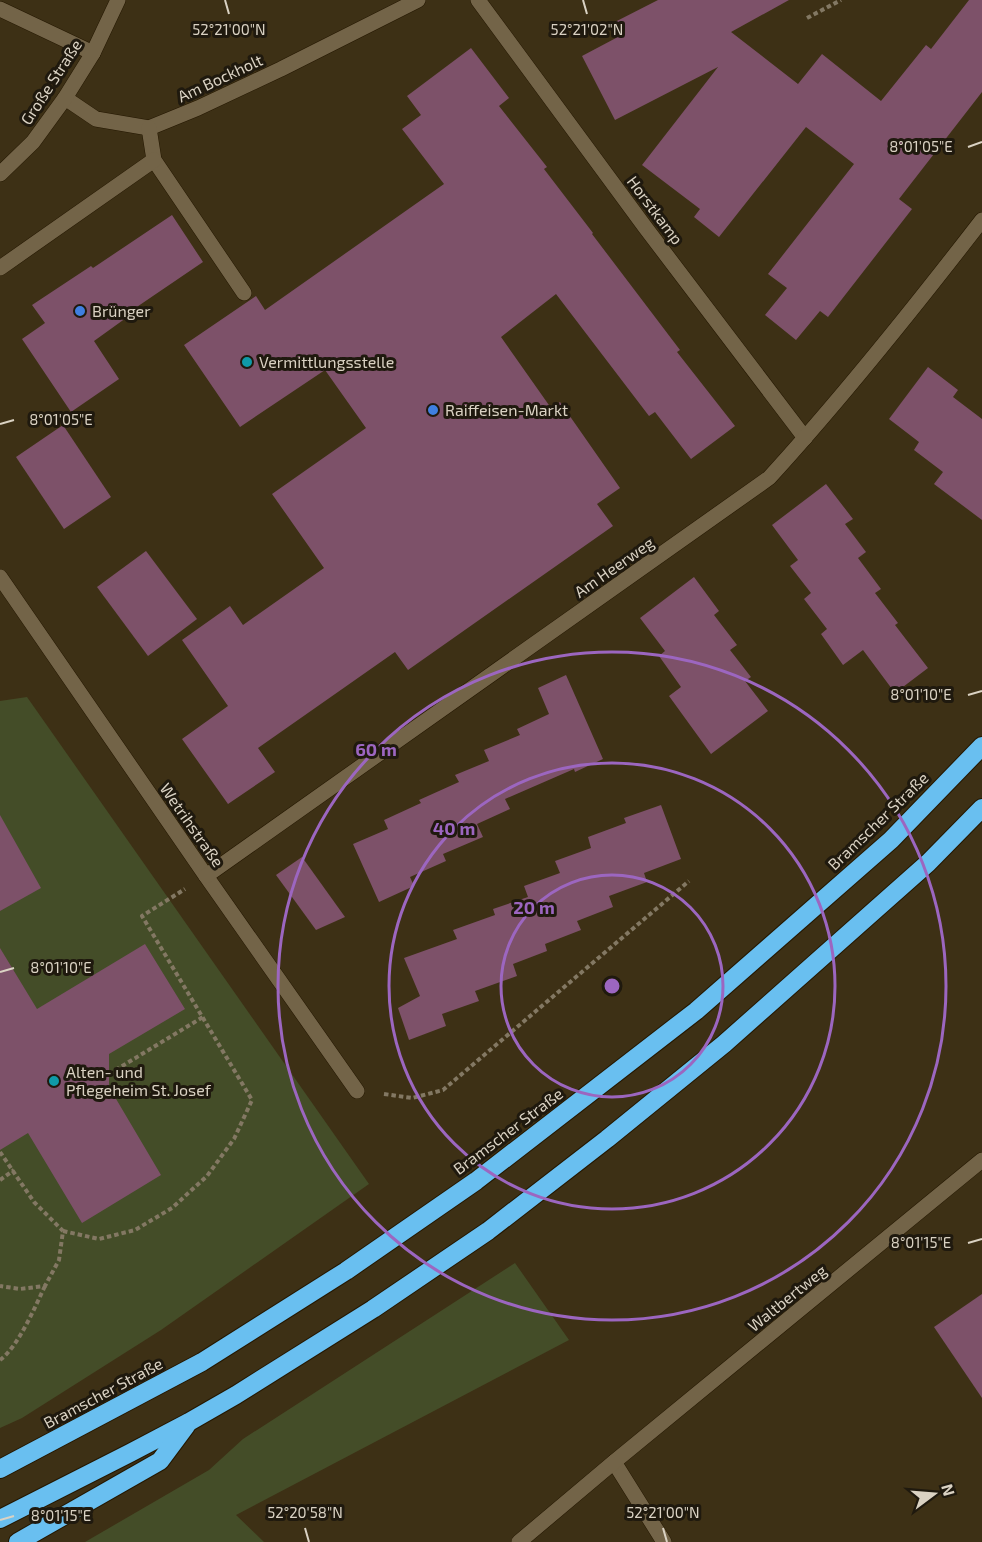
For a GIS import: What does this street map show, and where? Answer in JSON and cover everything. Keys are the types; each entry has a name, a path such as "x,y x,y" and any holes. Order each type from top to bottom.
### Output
{"highway":[{"name":"Bramscher Straße","path":"0,1469 202,1362 346,1271 476,1181 696,1011 891,840 982,746"},
{"path":"0,1519 189,1422 236,1395 373,1309 488,1231 724,1044 928,863 982,808"},
{"path":"18,1542 160,1461 189,1422"}],"street":[{"name":"Große Straße","path":"0,174 33,142 65,98 93,53 118,0"},
{"name":"Am Bockholt","path":"149,128 271,74 418,0"},
{"name":"Horstkamp","path":"478,0 645,227 805,438"},
{"path":"0,9 93,53"},
{"path":"65,98 96,119 149,128 154,160 244,293"},
{"path":"0,268 154,160"},
{"name":"Am Heerweg","path":"206,876 769,478 917,304 982,220"},
{"name":"Wetrihstraße","path":"0,577 357,1091"},
{"name":"Waltbertweg","path":"519,1542 982,1160"},
{"path":"614,1462 664,1542"}],"path":[{"path":"807,18 840,0"},
{"path":"0,1152 34,1202 63,1231 99,1239 135,1230 172,1208 207,1176 234,1139 252,1100 142,916 206,876"},
{"path":"357,1091 412,1098 443,1090 689,881"},
{"path":"109,1074 202,1017"},
{"path":"0,1180 14,1170"},
{"path":"0,1360 6,1356 26,1325 59,1260 63,1231"},
{"path":"0,1286 20,1289 45,1286"}],"green space":[{"path":"27,697 369,1184 161,1330 22,1418 0,1428 0,701"},
{"path":"515,1263 569,1340 236,1515 264,1542 85,1542 209,1470 243,1439"}],"building":[{"path":"658,0 789,0 731,32 798,84 822,54 881,101 926,45 931,49 969,0 982,0 982,92 899,199 912,209 828,317 820,311 796,340 765,315 787,288 768,274 854,164 806,127 719,237 694,217 700,209 642,165 718,67 615,120 582,56 616,38 609,25"},
{"path":"471,48 509,98 499,106 547,167 544,169 680,350 677,352 735,426 691,459 655,412 649,416 556,294 501,337 551,408 560,402 620,488 597,504 613,526 408,670 395,652 258,748 275,772 228,804 182,739 228,706 182,640 230,606 243,625 324,568 272,494 366,428 325,370 240,427 184,345 256,296 265,310 444,184 402,129 421,115 407,96"},
{"path":"172,215 203,262 125,315 126,318 94,341 119,379 71,412 22,339 45,323 32,305 91,266 93,268"},
{"path":"928,367 958,390 953,397 982,419 982,520 934,484 943,472 914,450 919,442 889,419"},
{"path":"63,425 111,497 64,529 16,457"},
{"path":"826,484 853,519 845,524 866,552 858,558 881,589 875,593 898,623 895,625 928,668 895,693 863,650 843,665 821,634 827,629 804,599 811,593 790,566 798,560 772,525"},
{"path":"146,551 197,619 148,656 97,587"},
{"path":"694,577 719,611 714,615 737,645 730,650 751,677 745,681 768,711 711,754 669,696 681,687 659,656 665,651 640,618"},
{"path":"566,675 603,759 505,799 510,809 477,824 483,837 443,854 446,861 410,877 414,886 379,902 353,844 388,829 384,820 421,803 419,800 459,782 455,775 489,761 484,750 520,735 517,729 549,714 538,688"},
{"path":"661,805 681,859 644,873 647,882 609,896 613,907 577,921 581,930 545,944 547,951 513,964 517,976 475,991 479,1001 442,1014 446,1026 409,1040 398,1008 420,996 404,958 457,939 453,930 495,915 493,909 528,897 524,886 560,873 555,861 591,848 588,837 626,823 624,818"},
{"path":"0,815 41,888 0,911"},
{"path":"302,857 345,917 316,930 276,875"},
{"name":"Alten- und Pflegeheim St. Josef","path":"145,944 185,1009 109,1054 109,1087 161,1175 82,1223 28,1133 0,1150 0,948 37,1009"},
{"path":"982,1294 982,1398 934,1327"}],"place":[{"name":"Brünger","path":"80,311"},
{"name":"Vermittlungsstelle","path":"247,362"},
{"name":"Raiffeisen-Markt","path":"433,410"},
{"name":"Alten- und Pflegeheim St. Josef","path":"54,1081"}]}
